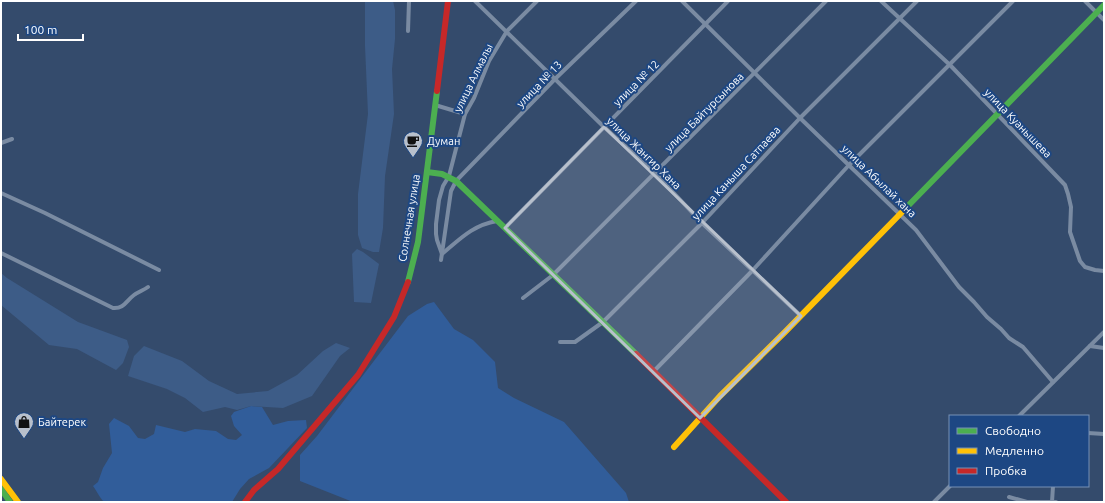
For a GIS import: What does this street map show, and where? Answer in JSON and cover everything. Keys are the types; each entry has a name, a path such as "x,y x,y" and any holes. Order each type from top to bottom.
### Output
{"main road":[{"name":"Солнечная улица","path":"245,502 254,490 278,469 358,375 382,338 406,288 418,242 448,1"},
{"path":"674,447 700,418 802,316 1104,5"},
{"path":"427,172 440,173 449,176 456,181 497,222 654,370 700,418 786,502"},
{"path":"1,479 18,502"},
{"path":"1,490 10,502"}],"street":[{"path":"408,31 409,1"},
{"name":"улица Жангир Хана","path":"475,1 604,127 656,174 702,223 802,316"},
{"name":"улица Алмалы","path":"442,254 437,240 436,224 441,192 449,176 464,114 474,98 489,61 507,31 537,1"},
{"name":"улица № 13","path":"456,181 555,79 636,1"},
{"name":"улица Абылай хана","path":"682,1 916,230 959,287 1009,338 1023,347 1053,382"},
{"name":"улица № 12","path":"505,228 728,1"},
{"name":"улица Байтурсынова","path":"524,298 553,275 656,174 826,1"},
{"name":"улица Куанышева","path":"881,1 950,65 1065,185 1071,207 1070,232 1080,261 1086,267 1104,271"},
{"name":"улица Каныша Сатпаева","path":"560,342 575,342 603,322 702,223 800,118 917,1"},
{"path":"654,370 752,271 849,165 1013,1"},
{"path":"1085,1 1104,20"},
{"path":"435,105 464,114"},
{"path":"1,143 12,138"},
{"path":"441,260 451,191 456,181"},
{"path":"1,193 160,270"},
{"path":"442,254 474,228 486,223 497,222"},
{"path":"1,253 113,308 118,309 122,307 134,295 148,287"},
{"path":"1020,415 1104,332"},
{"path":"1090,346 1104,348"},
{"path":"1089,433 1104,434"},
{"path":"934,502 949,487"},
{"path":"1052,502 1053,487"},
{"path":"1009,497 1027,502 1056,502"}],"highlighted area":[{"path":"604,127 801,316 700,418 505,228"}],"shaded area":[{"path":"365,1 393,1 395,10 395,39 392,69 394,114 385,176 383,228 379,252 373,252 362,248 358,235 358,194 368,114"},
{"path":"357,249 379,264 371,303 354,302 352,254"},
{"path":"1,273 78,322 127,340 129,347 123,363 116,370 77,349 49,345 1,305"},
{"path":"434,302 454,329 473,340 495,362 498,388 514,398 564,422 626,493 629,502 353,502 300,481 300,455 317,436 408,316 427,304"},
{"path":"336,343 350,348 340,356 312,396 283,408 251,406 237,410 225,407 203,412 185,398 167,389 128,376 134,356 144,346 182,361 209,381 237,394 268,391 297,375 323,351"},
{"path":"251,406 262,407 273,425 288,421 306,420 307,428 269,468 249,479 240,489 232,502 104,502 93,486 98,482 103,468 112,453 109,424 114,418 129,426 138,438 145,439 154,434 156,425 185,432 195,429 216,431 228,439 236,440 242,435 234,426 231,416 234,412"}],"traffic: fast":[{"path":"904,210 1104,5"},
{"path":"408,282 418,242 437,91"},
{"path":"427,172 442,174 456,181 636,354"},
{"path":"1,489 10,502"}],"traffic: slow":[{"path":"674,447 720,396 785,332 904,210"},
{"path":"1,479 18,502"}],"traffic: jam":[{"path":"437,91 448,1"},
{"path":"245,502 254,490 278,469 358,375 394,317 408,282"},
{"path":"636,354 786,502"}],"place":[{"name":"Думан","path":"413,158"},
{"name":"Байтерек","path":"24,439"}]}
